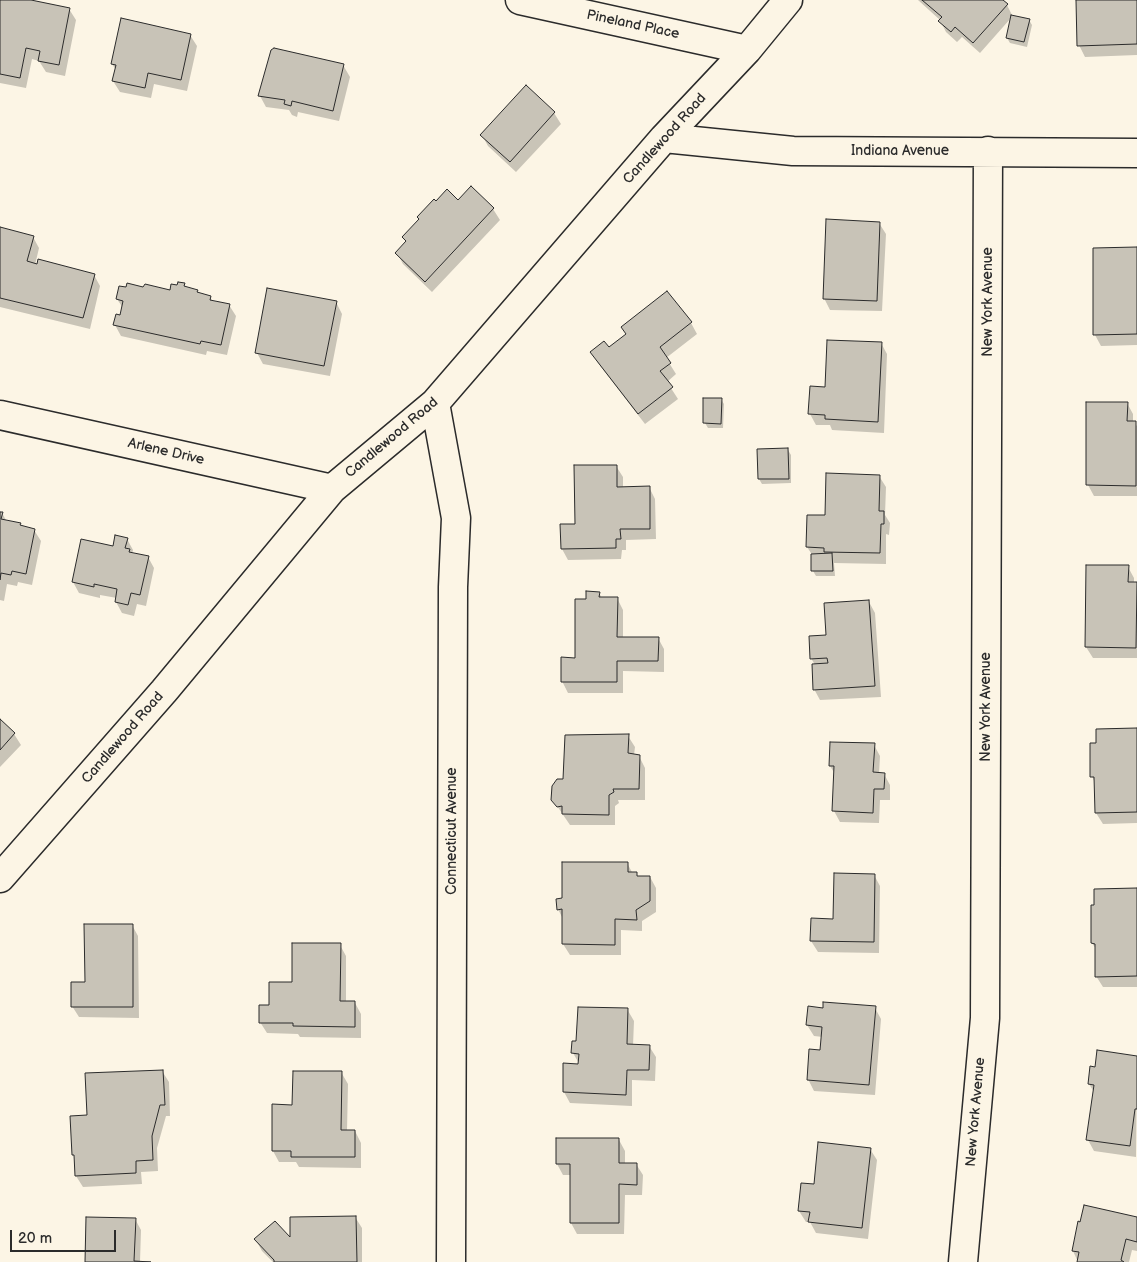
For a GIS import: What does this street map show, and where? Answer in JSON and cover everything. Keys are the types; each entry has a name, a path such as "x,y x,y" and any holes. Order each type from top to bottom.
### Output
{"street":[{"name":"Pineland Place","path":"520,0 747,50"},
{"name":"Candlewood Road","path":"0,878 164,691 332,489 435,403 664,138 747,50 788,0"},
{"name":"Indiana Avenue","path":"664,138 793,151 1137,153"},
{"name":"New York Avenue","path":"963,1262 985,1018 988,151"},
{"name":"Connecticut Avenue","path":"435,403 456,518 453,586 451,1262"},
{"name":"Arlene Drive","path":"0,415 332,489"}],"building":[{"path":"0,0 31,0 70,8 59,65 38,61 40,51 26,48 20,78 0,74"},
{"path":"922,0 1003,0 1008,4 973,43 955,27 951,32 938,21 942,17"},
{"path":"1076,0 1137,0 1137,44 1077,46"},
{"path":"1011,15 1030,19 1024,42 1006,38"},
{"path":"121,18 191,34 181,80 148,73 145,88 112,81 116,65 111,64"},
{"path":"274,48 344,64 333,111 292,101 291,106 284,104 285,100 258,96 271,50"},
{"path":"526,85 555,112 510,162 480,135"},
{"path":"471,186 494,208 425,282 395,253 406,241 402,237 419,219 417,217 434,199 436,201 447,189 458,200"},
{"path":"826,219 880,222 877,301 823,299"},
{"path":"0,227 34,236 27,261 37,264 38,259 95,274 83,318 0,298"},
{"path":"1137,247 1137,334 1093,335 1093,248"},
{"path":"178,282 185,283 184,286 211,296 210,300 230,304 221,345 201,341 200,344 113,325 116,314 120,315 123,301 116,299 119,286 126,287 127,283 143,287 145,284 170,290 171,284 177,285"},
{"path":"267,288 337,301 324,366 255,353"},
{"path":"667,291 692,322 660,347 671,363 660,371 673,387 638,414 590,352 604,341 609,347 626,334 621,327"},
{"path":"827,340 882,342 878,422 825,419 825,415 808,414 810,386 825,387"},
{"path":"703,398 722,398 721,424 703,423"},
{"path":"1086,402 1128,402 1127,421 1136,421 1136,486 1086,485"},
{"path":"788,448 789,479 758,479 757,449"},
{"path":"574,465 617,465 617,487 650,486 650,529 620,529 621,539 616,539 616,548 561,549 560,524 575,524"},
{"path":"826,473 880,475 879,511 884,511 884,524 881,524 880,553 824,552 824,548 806,547 807,515 825,515"},
{"path":"0,512 3,512 1,519 21,523 20,525 35,529 26,574 12,571 11,575 1,573 0,580"},
{"path":"115,535 128,538 125,548 130,549 129,552 149,556 140,595 131,593 128,605 115,602 117,589 94,584 94,587 72,582 81,539 113,546"},
{"path":"832,553 833,571 811,571 811,554"},
{"path":"1086,565 1129,565 1128,582 1137,582 1136,648 1085,647"},
{"path":"586,591 600,592 599,597 618,597 617,637 659,637 658,661 617,661 617,682 561,682 561,657 575,658 575,599 586,599"},
{"path":"869,600 875,686 813,690 812,664 828,663 827,658 810,659 809,636 826,635 824,603"},
{"path":"0,719 15,733 0,750"},
{"path":"1137,728 1137,812 1095,813 1094,777 1090,777 1090,743 1096,743 1096,729"},
{"path":"629,734 628,753 640,755 639,789 613,789 614,792 609,795 609,815 562,814 562,806 557,807 551,800 552,786 557,779 563,779 565,735"},
{"path":"830,742 875,743 873,772 885,773 884,789 874,789 873,813 832,811 834,766 829,766"},
{"path":"562,862 628,862 628,872 637,872 637,876 650,876 650,901 636,910 637,920 615,919 615,945 562,944 562,909 557,910 556,899 562,898"},
{"path":"834,873 875,874 874,942 810,941 811,918 833,919"},
{"path":"1137,888 1137,976 1095,977 1095,944 1091,943 1091,905 1094,905 1094,889"},
{"path":"84,924 133,924 133,1007 71,1007 71,982 85,982"},
{"path":"292,943 341,943 340,1001 355,1001 355,1027 293,1026 293,1023 259,1023 259,1005 269,1005 269,982 292,982"},
{"path":"823,1002 876,1006 869,1085 807,1080 809,1049 820,1050 822,1027 806,1025 808,1006 823,1008"},
{"path":"578,1007 628,1008 627,1044 650,1045 649,1070 627,1070 626,1095 563,1092 563,1063 578,1064 579,1054 571,1053 572,1041 576,1041"},
{"path":"1097,1050 1137,1056 1137,1109 1135,1109 1130,1146 1086,1140 1094,1085 1088,1084 1090,1066 1095,1067"},
{"path":"163,1070 165,1105 160,1105 152,1136 153,1160 136,1161 136,1173 75,1176 70,1116 87,1115 85,1073"},
{"path":"293,1071 342,1071 341,1130 355,1130 355,1157 291,1157 291,1151 272,1151 272,1104 292,1105"},
{"path":"556,1138 619,1138 619,1163 637,1163 637,1185 619,1184 619,1223 570,1223 570,1164 556,1164"},
{"path":"818,1142 871,1148 862,1228 808,1222 810,1212 798,1211 801,1183 814,1184"},
{"path":"1084,1205 1137,1217 1137,1242 1126,1239 1121,1260 1124,1262 1077,1262 1079,1252 1072,1251 1078,1221 1080,1222"},
{"path":"356,1216 357,1262 274,1262 254,1239 275,1221 290,1237 290,1217"},
{"path":"86,1217 136,1218 134,1261 151,1262 85,1262"}]}
